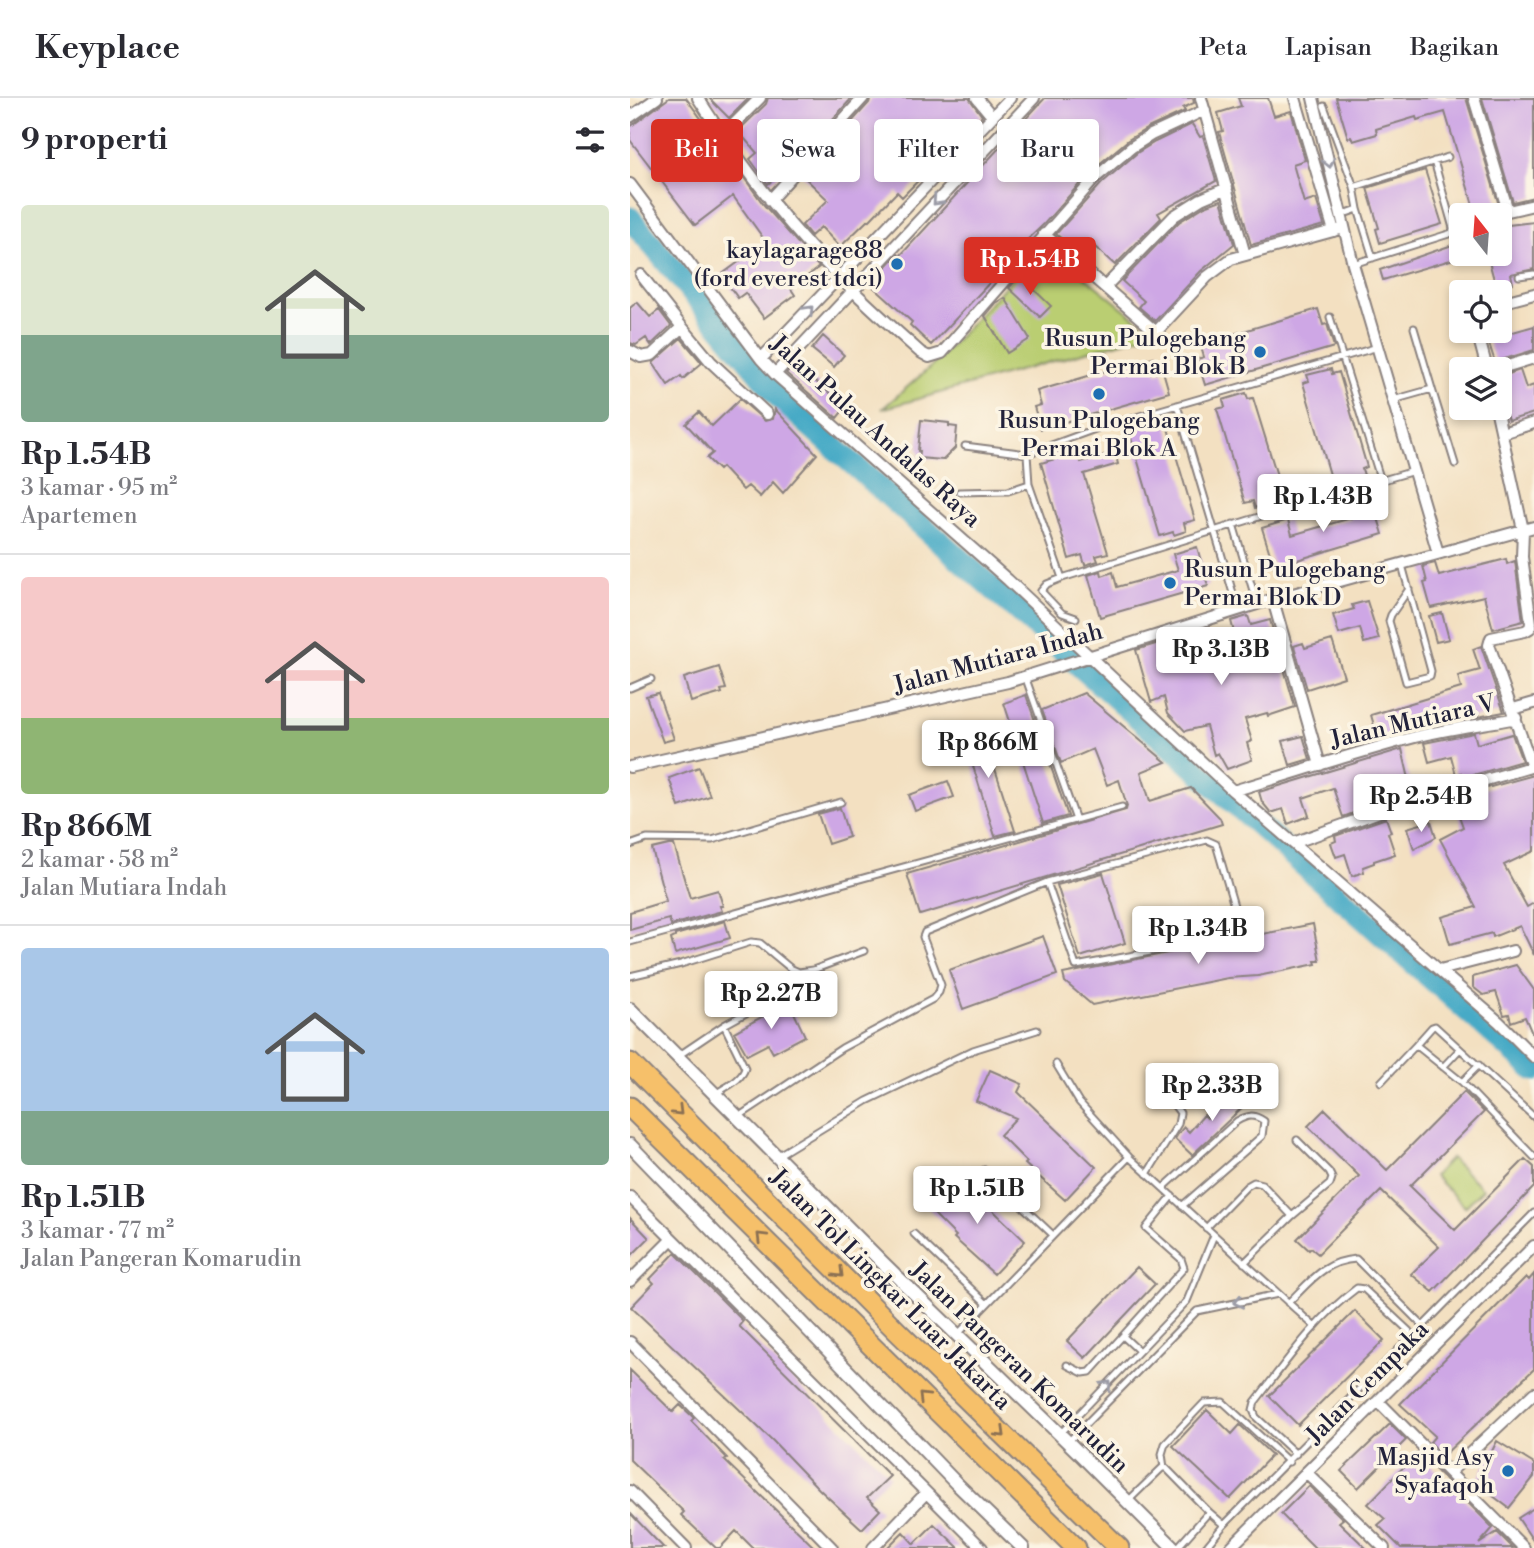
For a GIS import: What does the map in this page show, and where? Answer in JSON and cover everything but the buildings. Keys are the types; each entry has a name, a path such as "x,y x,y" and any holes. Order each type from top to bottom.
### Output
{"highway":[{"name":"Jalan Tol Lingkar Luar Jakarta","path":"630,1063 1119,1548"},
{"path":"630,1107 1076,1548"}],"street":[{"path":"630,117 657,98"},
{"path":"698,98 711,119"},
{"path":"739,119 760,98"},
{"path":"770,200 863,98"},
{"path":"977,98 991,115"},
{"path":"761,359 1010,98"},
{"path":"775,374 1034,98"},
{"path":"1201,98 1245,256"},
{"path":"1295,98 1353,264 1438,553"},
{"path":"1313,98 1341,215 1339,229"},
{"path":"1474,98 1508,211 1534,205"},
{"path":"743,164 770,200 840,278 920,352 934,357 942,353 1096,177 1125,152 1151,135 1205,110"},
{"name":"Jalan Pulau Andalas Raya","path":"630,184 775,374 1008,580 1086,658 1233,791 1499,1022 1534,1057"},
{"path":"1105,286 1174,216 1201,199 1227,188"},
{"path":"1044,234 1158,332 1217,269 1231,260 1339,229"},
{"path":"641,275 711,362 767,414"},
{"path":"1512,300 1534,294"},
{"path":"630,351 641,358 652,355 682,327"},
{"path":"1512,365 1534,358"},
{"path":"1293,843 1396,806 1533,767 1489,645 1491,638 1530,628 1531,623 1522,557 1528,529 1499,420"},
{"path":"1502,433 1534,423"},
{"name":"Jalan Mutiara Indah","path":"630,767 988,687 1257,604 1528,529"},
{"name":"Jalan Mutiara V","path":"1273,600 1320,765"},
{"name":"Jalan Mutiara V","path":"1233,791 1415,737 1453,728 1474,727 1534,703"},
{"path":"1440,970 1513,951"},
{"name":"Jalan Pangeran Komarudin","path":"630,1009 737,1118 1175,1548"},
{"path":"630,1145 1023,1548"},
{"path":"630,1197 982,1548"},
{"path":"630,1281 672,1239"},
{"name":"Jalan Cempaka","path":"1230,1548 1534,1246"},
{"path":"630,1342 832,1548"},
{"path":"1450,1472 1534,1393"},
{"path":"1378,1401 1524,1548"},
{"path":"1306,1472 1384,1548"},
{"path":"630,1491 686,1548"},
{"path":"873,1548 926,1493"}],"lane":[{"path":"1324,106 1354,187 1373,258"},
{"path":"1354,187 1448,157"},
{"path":"1353,264 1452,233 1453,228 1434,161"},
{"path":"1341,215 1358,209"},
{"path":"1519,276 1534,274"},
{"path":"1330,317 1381,481"},
{"path":"1414,328 1455,464"},
{"path":"965,446 1027,454 1098,428 1378,347"},
{"path":"1393,400 1432,389"},
{"path":"1177,405 1238,610"},
{"path":"1027,454 1029,484 1062,578"},
{"path":"1076,618 1062,613 1041,591 1047,584 1233,524 1414,471"},
{"path":"960,492 1008,491 1029,484"},
{"path":"1233,524 1257,604"},
{"path":"1401,563 1409,589 1431,671 1426,678 1406,682 1390,621 1391,615 1409,589"},
{"path":"1025,676 1076,820"},
{"path":"630,688 651,679"},
{"path":"630,845 647,839 712,840 841,803"},
{"path":"630,942 1122,807"},
{"path":"737,1118 842,1048 933,999 942,985 923,937 925,932 1048,881 1207,840 1216,844 1241,930 1230,937 1076,966 1048,881"},
{"path":"630,976 681,964 751,942 760,943 790,968 799,972 813,970 864,951"},
{"path":"678,1056 724,1025 777,996"},
{"path":"715,1094 744,1073 745,1068 724,1025"},
{"path":"1381,1082 1435,1026 1534,1117"},
{"path":"776,1156 867,1101 974,1050 1037,1030"},
{"path":"1416,1045 1462,1082 1534,1157"},
{"path":"1443,1067 1461,1049"},
{"path":"1055,1063 1079,1102 1129,1157 1314,1326"},
{"path":"1462,1082 1479,1065"},
{"path":"1147,1174 1178,1124 1180,1113 1151,1074"},
{"path":"1163,1188 1237,1121 1254,1115 1264,1121 1262,1136 1182,1206"},
{"path":"1244,1263 1292,1216 1330,1184 1332,1178 1329,1172 1297,1140"},
{"path":"957,1335 1129,1157"},
{"path":"984,1170 1052,1235"},
{"path":"1206,1228 1254,1182 1262,1184 1292,1216"},
{"path":"1068,1365 1083,1373 1090,1372 1184,1268 1181,1259 1146,1228 1172,1196"},
{"path":"1288,1303 1326,1268 1340,1260 1356,1259 1423,1326 1534,1213"},
{"path":"914,1234 987,1304"},
{"path":"1064,1438 1139,1351 1187,1301 1214,1235"},
{"path":"1205,1548 1224,1525 1289,1462 1407,1341 1409,1331 1364,1289 1357,1288 1314,1326 1255,1402 1253,1410 1256,1417 1296,1454"},
{"path":"1064,1438 1197,1311 1278,1294"},
{"path":"1187,1301 1197,1311"},
{"path":"1124,1337 1139,1351"},
{"path":"1164,1468 1162,1454 1165,1444 1204,1404 1215,1402 1223,1402 1289,1462"},
{"path":"1128,1501 1164,1468"},
{"path":"1164,1468 1224,1525"},
{"path":"1175,1548 1209,1512"}],"green space":[{"path":"1044,244 1154,333 882,409 934,364"},
{"path":"1451,1158 1483,1189 1465,1207 1434,1176"}],"waterway":[{"path":"630,218 782,401 1534,1070"}],"place":[{"name":"kaylagarage88 (ford everest tdci)","path":"897,264"},
{"name":"Rusun Pulogebang Permai Blok B","path":"1260,352"},
{"name":"Rusun Pulogebang Permai Blok A","path":"1099,394"},
{"name":"Rusun Pulogebang Permai Blok D","path":"1170,583"},
{"name":"Masjid Asy Syafaqoh","path":"1508,1471"}]}
